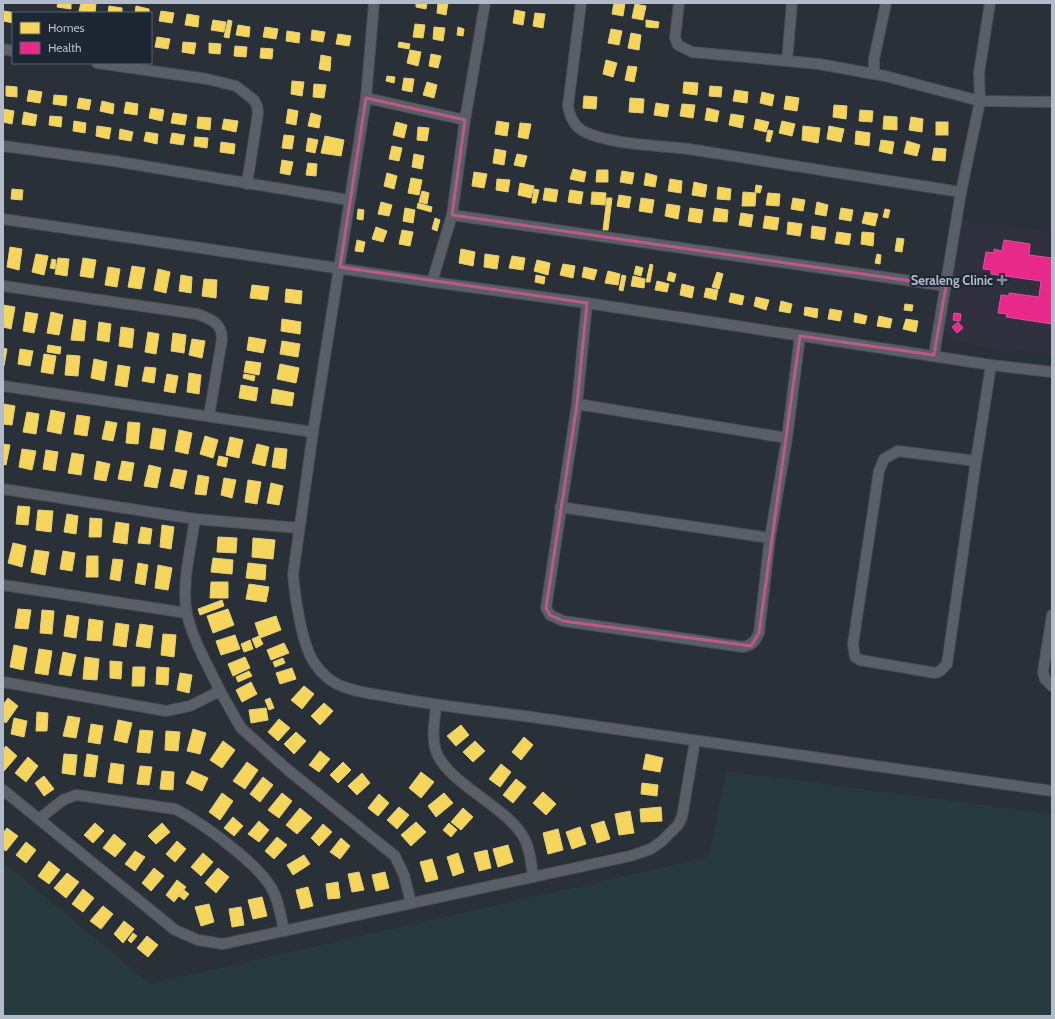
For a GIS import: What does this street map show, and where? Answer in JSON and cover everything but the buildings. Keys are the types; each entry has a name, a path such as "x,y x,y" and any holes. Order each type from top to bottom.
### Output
{"street":[{"path":"432,282 452,215 465,120 485,3"},
{"path":"581,3 568,106 570,118 584,132 609,140 662,145 961,192"},
{"path":"678,3 675,38 678,45 692,52 819,64 874,74 980,101 1052,102"},
{"path":"787,61 792,3"},
{"path":"874,74 874,59 886,3"},
{"path":"934,355 961,192 980,101 979,74 990,3"},
{"path":"371,4 366,98 313,432 293,575 304,638 314,663 323,674 337,684 356,690 436,705 517,714 695,741 1052,791"},
{"path":"104,64 207,79 236,86 248,95 257,106 258,113 247,184"},
{"path":"366,98 465,120"},
{"path":"3,146 114,161 350,200"},
{"path":"452,215 946,286"},
{"path":"3,219 340,267 432,282 587,303 934,355 991,365 1052,372"},
{"path":"3,286 197,314 212,319 217,323 222,333 222,339 209,416"},
{"path":"587,303 577,404 560,507 546,608 550,615 554,618 571,622 743,647 751,646 759,633 770,538 787,438 800,336"},
{"path":"976,461 898,451 884,459 879,471 853,644 855,657 860,660 935,673 940,671 947,664 991,365"},
{"path":"3,386 313,432"},
{"path":"577,404 787,438"},
{"path":"3,488 195,519 299,528"},
{"path":"560,507 770,538"},
{"path":"195,519 186,588 187,613 191,626 220,691 241,728 288,770 395,856 404,875 411,903"},
{"path":"3,585 187,613"},
{"path":"1052,615 1043,672 1045,679 1052,686"},
{"path":"3,682 166,711 190,706 220,691"},
{"path":"436,705 434,742 436,752 456,777 511,821 521,832 526,841 533,877"},
{"path":"3,790 175,930 198,940 223,944 630,856 651,848 662,842 678,825 682,817 695,741"},
{"path":"39,819 63,800 76,795 175,809 187,815 227,845 265,878 275,895 284,930"}],"highlighted area":[{"path":"366,98 465,120 452,215 946,286 934,355 800,336 759,633 751,646 563,621 550,615 546,608 577,404 587,303 340,267"}],"shaded area":[{"name":"Seraleng Clinic","path":"962,221 1052,233 1052,355 955,342 945,327"}],"green space":[{"path":"726,771 1052,814 1052,1016 3,1016 3,862 150,984 709,857"}],"place":[{"name":"Seraleng Clinic","path":"1002,280"}]}
